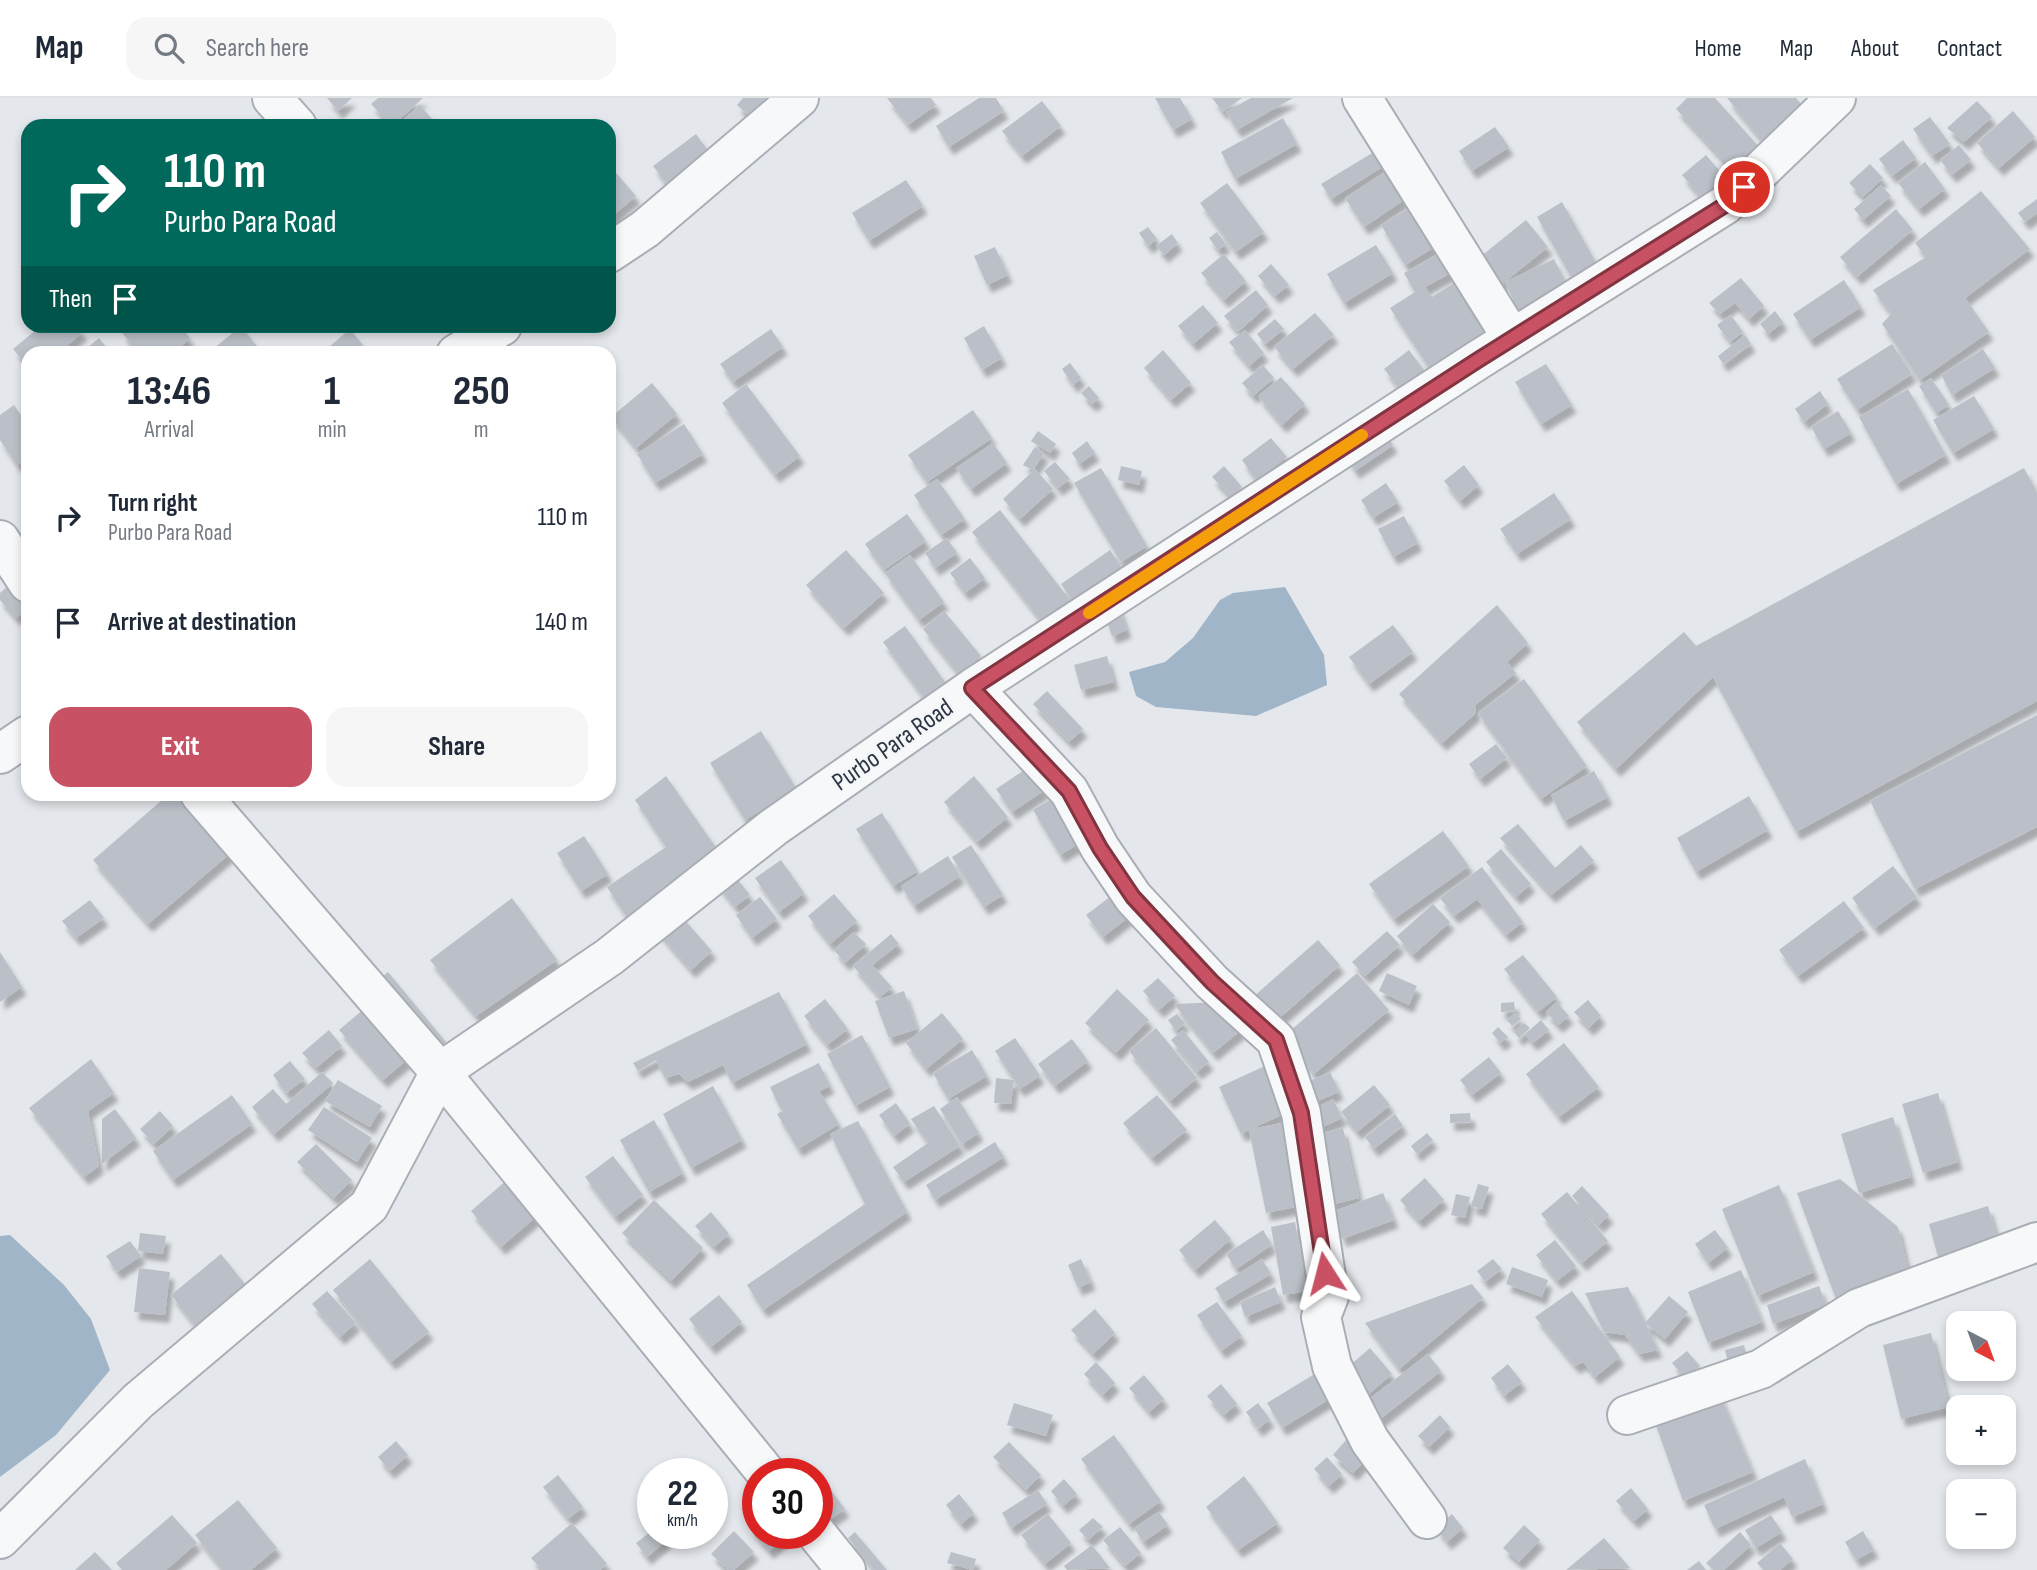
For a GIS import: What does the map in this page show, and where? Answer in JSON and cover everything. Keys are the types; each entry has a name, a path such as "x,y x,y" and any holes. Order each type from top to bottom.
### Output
{"street":[{"path":"272,98 291,119"},
{"path":"616,248 645,229 799,98"},
{"path":"1362,98 1512,338"},
{"name":"Purbo Para Road","path":"440,1072 609,957 774,827 972,688 1512,338 1725,205 1836,98"},
{"path":"0,540 21,572"},
{"path":"972,688 1069,791 1100,848 1133,897 1212,982 1276,1040 1301,1113 1329,1296 1321,1317 1332,1366 1370,1441 1427,1519"},
{"path":"0,754 21,740"},
{"path":"206,801 440,1072 754,1458"},
{"path":"0,1539 138,1401 369,1206 440,1072"},
{"path":"1627,1415 1761,1369 1858,1308 2037,1242"},
{"path":"829,1549 846,1570"}],"water":[{"path":"1285,587 1324,655 1327,685 1256,716 1156,707 1136,696 1129,672 1165,662 1193,638 1220,600 1233,593"},
{"path":"10,1235 64,1285 91,1319 110,1370 56,1435 0,1477 0,1236"}],"building":[{"path":"327,98 352,98 338,111"},
{"path":"378,98 423,98 400,119 385,119 371,104"},
{"path":"743,98 779,98 756,122 737,105"},
{"path":"887,98 931,98 936,105 908,125"},
{"path":"979,98 996,98 1004,111 949,147 936,126"},
{"path":"1155,98 1180,98 1192,119 1173,130"},
{"path":"1212,98 1242,98 1223,112"},
{"path":"1251,98 1293,98 1237,130 1226,112"},
{"path":"1687,98 1715,98 1762,150 1736,174 1676,109"},
{"path":"1727,98 1796,98 1810,114 1769,149"},
{"path":"1042,101 1061,126 1022,156 1002,131"},
{"path":"1977,101 1992,117 1964,142 1947,128"},
{"path":"420,105 432,119 404,119"},
{"path":"2013,111 2035,137 1999,168 1977,143"},
{"path":"1930,117 1950,144 1932,156 1913,129"},
{"path":"1283,118 1297,144 1235,179 1221,152"},
{"path":"1495,127 1509,147 1472,171 1459,151"},
{"path":"696,134 712,156 670,188 653,166"},
{"path":"1903,140 1916,158 1892,176 1879,159"},
{"path":"1959,145 1971,160 1952,175 1940,160"},
{"path":"1382,147 1392,161 1331,199 1321,184"},
{"path":"1706,155 1730,183 1706,203 1682,175"},
{"path":"1925,162 1945,189 1919,209 1898,183"},
{"path":"1870,164 1883,178 1863,197 1849,183"},
{"path":"1391,168 1410,196 1364,227 1345,198"},
{"path":"616,173 636,196 616,213"},
{"path":"906,180 923,206 869,241 852,213"},
{"path":"1227,183 1264,232 1236,252 1200,203"},
{"path":"1881,185 1891,196 1863,220 1854,209"},
{"path":"1981,191 2030,249 1965,298 1989,332 1920,380 1882,324 1891,314 1873,290 1926,257 1915,243"},
{"path":"2037,199 2037,213 2025,222 2018,213"},
{"path":"1562,202 1604,277 1579,291 1537,217"},
{"path":"1418,203 1443,242 1405,265 1381,225"},
{"path":"1896,209 1913,230 1857,277 1840,257"},
{"path":"1526,220 1548,247 1502,284 1480,257"},
{"path":"1148,227 1157,239 1148,246 1139,233"},
{"path":"1217,232 1226,244 1218,250 1209,238"},
{"path":"1172,234 1178,243 1164,255 1156,246"},
{"path":"1376,245 1393,273 1344,303 1327,274"},
{"path":"995,247 1008,275 987,285 974,256"},
{"path":"1445,250 1456,270 1425,287 1432,297 1463,277 1495,325 1430,369 1390,308 1415,292 1404,273"},
{"path":"1224,254 1246,281 1224,300 1201,273"},
{"path":"1554,259 1572,295 1522,319 1505,282"},
{"path":"1271,264 1289,285 1275,296 1258,276"},
{"path":"1741,278 1764,306 1749,319 1735,303 1720,314 1709,303"},
{"path":"1844,280 1861,307 1810,340 1793,314"},
{"path":"1256,290 1268,305 1238,332 1224,316"},
{"path":"1203,305 1218,323 1193,344 1178,326"},
{"path":"1775,311 1783,322 1768,334 1760,324"},
{"path":"1315,313 1334,335 1293,369 1274,347"},
{"path":"1731,315 1743,332 1730,342 1717,325"},
{"path":"1275,319 1284,329 1265,344 1257,334"},
{"path":"984,326 1002,358 982,370 964,338"},
{"path":"771,329 783,347 733,382 720,364"},
{"path":"1245,330 1264,353 1249,366 1229,342"},
{"path":"32,333 82,333 66,346 21,346 21,359 13,349"},
{"path":"122,333 186,333 190,338 181,346 133,346"},
{"path":"232,333 246,333 257,346 217,346"},
{"path":"345,333 353,333 364,346 330,346"},
{"path":"1745,335 1751,344 1723,364 1718,356"},
{"path":"99,338 106,346 90,346"},
{"path":"1892,344 1912,374 1857,410 1837,379"},
{"path":"1983,349 1995,368 1952,395 1941,375"},
{"path":"1163,350 1191,383 1171,400 1144,368"},
{"path":"1409,350 1427,374 1402,392 1384,369"},
{"path":"1070,363 1081,378 1073,385 1062,369"},
{"path":"1546,364 1572,405 1541,424 1515,382"},
{"path":"1263,365 1274,378 1253,396 1242,383"},
{"path":"1281,377 1305,404 1282,425 1258,396"},
{"path":"1931,378 1949,405 1936,413 1919,386"},
{"path":"652,383 677,414 636,448 616,423 616,413"},
{"path":"746,384 800,456 775,475 722,403"},
{"path":"1089,386 1099,398 1092,404 1081,393"},
{"path":"1908,389 1946,455 1896,484 1859,417"},
{"path":"1820,391 1828,404 1804,422 1795,409"},
{"path":"1974,396 1994,429 1953,453 1933,420"},
{"path":"14,405 21,415 21,462 17,465 0,440 0,415"},
{"path":"973,410 992,438 927,482 908,455"},
{"path":"1838,411 1851,433 1824,449 1811,427"},
{"path":"684,424 703,454 655,483 637,454"},
{"path":"1038,431 1056,444 1050,453 1031,441"},
{"path":"1384,432 1393,445 1355,471 1347,458"},
{"path":"1271,438 1287,457 1256,480 1242,460"},
{"path":"1087,441 1095,453 1079,464 1072,453"},
{"path":"993,443 1007,463 971,489 956,468"},
{"path":"1035,447 1044,453 1033,470 1023,465"},
{"path":"1055,462 1070,479 1058,488 1044,471"},
{"path":"1464,465 1479,485 1460,501 1444,481"},
{"path":"1121,466 1142,471 1139,485 1118,480"},
{"path":"1224,466 1242,487 1231,497 1212,477"},
{"path":"1101,468 1147,546 1121,562 1074,483"},
{"path":"2024,468 2037,492 2037,701 1796,832 1713,677 1616,769 1577,722 1684,632 1696,646"},
{"path":"1035,469 1053,489 1020,519 1003,499"},
{"path":"937,479 965,519 941,535 914,495"},
{"path":"1386,483 1398,502 1373,518 1361,500"},
{"path":"1554,493 1571,519 1517,554 1500,529"},
{"path":"1000,510 1070,600 1042,622 972,532"},
{"path":"907,514 926,541 884,570 865,544"},
{"path":"1404,516 1418,543 1393,557 1378,529"},
{"path":"947,538 957,553 935,568 925,553"},
{"path":"846,550 884,593 844,628 806,585"},
{"path":"1110,550 1123,569 1074,603 1061,584"},
{"path":"910,555 944,602 919,620 885,573"},
{"path":"970,558 985,578 965,593 950,573"},
{"path":"14,580 21,588 21,614 16,618 0,600 0,593"},
{"path":"1118,604 1127,630 1112,636 1103,610"},
{"path":"1497,605 1528,643 1507,662 1516,673 1475,705 1476,713 1442,743 1399,694"},
{"path":"944,611 981,656 959,674 923,629"},
{"path":"1393,625 1413,652 1369,684 1349,657"},
{"path":"905,626 948,686 927,702 883,642"},
{"path":"1107,656 1114,682 1081,690 1074,665"},
{"path":"1524,679 1587,766 1541,799 1478,713"},
{"path":"1047,691 1083,729 1069,742 1033,704"},
{"path":"2037,715 2037,827 1915,889 1870,801"},
{"path":"761,731 796,788 745,820 710,763"},
{"path":"1496,744 1507,758 1480,779 1469,764"},
{"path":"1029,767 1045,790 1012,812 996,789"},
{"path":"1594,771 1608,797 1564,821 1551,795"},
{"path":"666,776 717,849 628,919 607,887 666,847 635,800"},
{"path":"974,776 1008,817 977,842 944,802"},
{"path":"1063,792 1090,837 1060,855 1033,810"},
{"path":"1749,796 1768,830 1696,872 1677,838"},
{"path":"161,801 192,801 234,850 148,924 93,860"},
{"path":"882,813 918,871 893,886 856,829"},
{"path":"1518,824 1555,868 1581,845 1594,861 1551,895 1500,838"},
{"path":"1443,831 1469,866 1394,919 1369,884"},
{"path":"584,836 608,874 581,891 557,853"},
{"path":"971,845 1003,895 984,907 952,857"},
{"path":"1501,849 1531,884 1516,897 1486,862"},
{"path":"948,856 960,876 914,906 901,886"},
{"path":"781,860 804,893 779,912 755,878"},
{"path":"1893,866 1917,897 1875,928 1852,898"},
{"path":"1482,867 1523,922 1506,935 1477,899 1454,916 1440,898"},
{"path":"729,869 750,895 735,907 714,880"},
{"path":"1119,890 1135,912 1103,937 1086,915"},
{"path":"834,894 857,921 830,944 808,916"},
{"path":"760,897 777,919 752,938 736,915"},
{"path":"512,898 557,960 476,1016 430,960"},
{"path":"90,900 104,918 76,938 62,921"},
{"path":"1844,901 1864,928 1798,976 1779,950"},
{"path":"1433,904 1450,922 1413,955 1397,936"},
{"path":"675,909 712,951 691,970 654,927"},
{"path":"1387,931 1400,945 1365,976 1352,962"},
{"path":"854,932 866,944 845,963 834,950"},
{"path":"891,934 899,944 872,965 892,987 880,997 853,966"},
{"path":"1318,940 1340,965 1275,1022 1253,997"},
{"path":"0,952 22,987 0,1002"},
{"path":"1523,955 1557,997 1538,1012 1504,969"},
{"path":"388,972 446,1042 428,1057 370,987"},
{"path":"1357,973 1389,1010 1314,1074 1283,1037"},
{"path":"1387,973 1417,986 1409,1005 1379,991"},
{"path":"1158,978 1175,996 1159,1010 1143,991"},
{"path":"1117,989 1149,1020 1116,1053 1085,1023"},
{"path":"904,991 917,1029 889,1038 875,1001"},
{"path":"779,992 807,1044 732,1083 723,1065 688,1082 679,1074 665,1078 656,1060 638,1071 633,1063"},
{"path":"825,999 848,1029 827,1045 804,1016"},
{"path":"1588,1000 1601,1016 1589,1028 1574,1012"},
{"path":"1222,1002 1244,1028 1213,1053 1174,1004"},
{"path":"1514,1002 1515,1011 1501,1012 1501,1003"},
{"path":"1557,1002 1569,1016 1558,1025 1546,1012"},
{"path":"365,1008 409,1058 383,1080 339,1030"},
{"path":"942,1013 963,1039 926,1069 906,1043"},
{"path":"1515,1013 1521,1019 1512,1026 1507,1020"},
{"path":"1177,1014 1185,1023 1176,1031 1168,1020"},
{"path":"1541,1020 1549,1030 1533,1043 1525,1034"},
{"path":"1524,1023 1530,1028 1519,1038 1514,1032"},
{"path":"1498,1027 1508,1037 1500,1043 1492,1033"},
{"path":"1156,1028 1197,1078 1170,1101 1129,1051"},
{"path":"329,1030 342,1046 316,1068 302,1053"},
{"path":"1183,1030 1209,1062 1197,1072 1171,1040"},
{"path":"862,1035 890,1087 855,1106 827,1054"},
{"path":"1015,1038 1040,1076 1020,1089 995,1051"},
{"path":"1072,1039 1088,1061 1055,1086 1038,1064"},
{"path":"1564,1043 1599,1087 1559,1117 1526,1074"},
{"path":"972,1050 987,1076 948,1099 933,1073"},
{"path":"1489,1057 1501,1073 1472,1095 1460,1080"},
{"path":"91,1059 114,1093 88,1111 99,1166 84,1177 29,1108"},
{"path":"290,1061 305,1079 286,1093 273,1075"},
{"path":"819,1063 830,1086 819,1091 839,1124 798,1149 777,1114 799,1101 781,1110 770,1087"},
{"path":"1265,1066 1286,1113 1251,1129 1293,1121 1310,1204 1266,1213 1249,1130 1241,1134 1219,1087"},
{"path":"322,1072 333,1083 274,1134 252,1107 273,1089 286,1104"},
{"path":"1330,1072 1339,1092 1310,1104 1302,1084"},
{"path":"996,1078 1014,1080 1011,1104 994,1103"},
{"path":"338,1080 382,1106 370,1127 325,1101"},
{"path":"1374,1085 1390,1105 1357,1132 1341,1112"},
{"path":"713,1086 742,1140 691,1168 663,1114"},
{"path":"1938,1093 1958,1162 1923,1173 1902,1104"},
{"path":"232,1095 252,1124 173,1180 153,1151"},
{"path":"1157,1095 1187,1130 1152,1158 1123,1123"},
{"path":"957,1097 979,1133 962,1144 940,1109"},
{"path":"1333,1099 1342,1118 1316,1130 1308,1112"},
{"path":"896,1103 910,1124 894,1136 879,1115"},
{"path":"934,1106 960,1146 904,1182 893,1167 928,1143 911,1119"},
{"path":"324,1107 372,1138 357,1162 308,1130"},
{"path":"115,1109 136,1138 102,1164 102,1119"},
{"path":"160,1111 173,1126 154,1144 140,1129"},
{"path":"1470,1113 1471,1122 1450,1123 1450,1114"},
{"path":"1395,1114 1403,1126 1374,1149 1365,1137"},
{"path":"1893,1117 1911,1177 1859,1193 1841,1134"},
{"path":"654,1120 683,1173 649,1192 620,1140"},
{"path":"858,1121 907,1212 763,1310 747,1285 865,1204 830,1134"},
{"path":"1343,1128 1359,1198 1326,1206 1309,1136"},
{"path":"1427,1133 1433,1140 1417,1154 1411,1146"},
{"path":"995,1142 1004,1157 935,1200 926,1185"},
{"path":"316,1144 352,1180 334,1198 297,1162"},
{"path":"613,1156 643,1195 615,1217 585,1177"},
{"path":"529,1161 560,1196 501,1247 471,1211"},
{"path":"1425,1178 1444,1200 1419,1221 1400,1200"},
{"path":"1840,1179 1898,1227 1909,1275 1837,1302 1797,1193"},
{"path":"1478,1184 1489,1187 1482,1209 1471,1206"},
{"path":"1779,1185 1814,1272 1757,1296 1722,1209"},
{"path":"1582,1186 1609,1215 1599,1225 1572,1196"},
{"path":"1567,1192 1608,1241 1582,1263 1541,1214"},
{"path":"1383,1193 1394,1220 1342,1239 1332,1212"},
{"path":"1456,1194 1470,1197 1465,1218 1451,1215"},
{"path":"654,1200 703,1248 671,1281 622,1233"},
{"path":"1988,1206 2000,1247 1940,1264 1929,1224"},
{"path":"711,1212 729,1234 714,1247 695,1226"},
{"path":"1215,1220 1231,1239 1195,1270 1179,1250"},
{"path":"1295,1222 1308,1291 1283,1295 1271,1227"},
{"path":"1263,1230 1272,1245 1236,1269 1226,1254"},
{"path":"1715,1230 1728,1248 1708,1263 1695,1244"},
{"path":"140,1233 166,1236 163,1254 138,1251"},
{"path":"1555,1240 1576,1266 1557,1281 1536,1255"},
{"path":"130,1241 141,1256 117,1272 106,1256"},
{"path":"221,1254 245,1284 195,1325 171,1295"},
{"path":"370,1259 429,1332 391,1362 333,1290"},
{"path":"1081,1259 1091,1282 1078,1288 1068,1265"},
{"path":"1262,1259 1271,1274 1224,1302 1215,1288"},
{"path":"1493,1259 1502,1269 1485,1282 1477,1271"},
{"path":"1512,1267 1548,1280 1542,1297 1506,1284"},
{"path":"139,1268 170,1272 165,1315 134,1312"},
{"path":"1741,1270 1762,1322 1708,1343 1688,1292"},
{"path":"1472,1284 1483,1298 1399,1369 1365,1323"},
{"path":"1819,1286 1826,1305 1773,1324 1767,1305"},
{"path":"1275,1287 1281,1302 1245,1317 1240,1302"},
{"path":"1628,1287 1658,1350 1639,1354 1625,1335 1604,1332 1585,1293"},
{"path":"327,1291 356,1323 340,1337 312,1304"},
{"path":"1572,1291 1620,1357 1595,1377 1583,1362 1575,1366 1535,1317"},
{"path":"719,1295 742,1322 711,1347 689,1319"},
{"path":"1669,1296 1688,1312 1665,1339 1645,1323"},
{"path":"1217,1302 1242,1336 1221,1351 1197,1315"},
{"path":"1095,1309 1115,1333 1093,1354 1071,1330"},
{"path":"1931,1333 1946,1395 1946,1408 1901,1419 1883,1345"},
{"path":"1744,1345 1750,1366 1730,1371 1725,1350"},
{"path":"1370,1348 1392,1374 1364,1398 1342,1372"},
{"path":"1687,1351 1700,1366 1686,1379 1672,1363"},
{"path":"1428,1354 1441,1371 1374,1424 1360,1406"},
{"path":"1096,1362 1115,1383 1103,1395 1084,1374"},
{"path":"1508,1364 1522,1382 1504,1396 1491,1378"},
{"path":"1326,1367 1341,1392 1282,1428 1267,1403"},
{"path":"1144,1375 1164,1399 1149,1412 1129,1388"},
{"path":"1221,1384 1237,1404 1224,1415 1207,1396"},
{"path":"1718,1390 1753,1472 1683,1501 1653,1417"},
{"path":"1014,1403 1053,1415 1046,1436 1007,1425"},
{"path":"1258,1403 1270,1419 1258,1429 1246,1412"},
{"path":"1440,1415 1450,1427 1429,1447 1418,1436"},
{"path":"1114,1435 1161,1501 1129,1524 1081,1459"},
{"path":"1346,1440 1367,1458 1353,1473 1333,1455"},
{"path":"396,1441 408,1455 390,1471 378,1457"},
{"path":"1009,1442 1041,1475 1026,1490 993,1457"},
{"path":"1327,1457 1342,1474 1329,1486 1314,1469"},
{"path":"1805,1459 1823,1504 1792,1517 1784,1497 1715,1529 1704,1505"},
{"path":"558,1475 583,1507 568,1519 543,1487"},
{"path":"1244,1476 1278,1523 1238,1550 1206,1507"},
{"path":"1064,1479 1077,1494 1063,1506 1051,1491"},
{"path":"1631,1488 1648,1509 1634,1521 1616,1501"},
{"path":"1038,1490 1047,1504 1011,1528 1002,1513"},
{"path":"833,1493 845,1509 833,1518"},
{"path":"959,1494 974,1513 961,1524 946,1505"},
{"path":"238,1500 277,1548 251,1570 223,1570 195,1535"},
{"path":"1159,1512 1168,1525 1143,1542 1134,1528"},
{"path":"1048,1514 1071,1543 1045,1564 1021,1535"},
{"path":"1452,1514 1463,1528 1447,1542 1436,1528"},
{"path":"172,1515 197,1543 166,1570 122,1570 116,1563"},
{"path":"1771,1515 1782,1532 1756,1548 1745,1530"},
{"path":"1093,1518 1103,1527 1088,1540 1079,1530"},
{"path":"572,1523 607,1564 600,1570 542,1570 531,1558"},
{"path":"1524,1525 1540,1540 1519,1562 1503,1548"},
{"path":"1120,1527 1141,1553 1125,1566 1103,1540"},
{"path":"734,1531 742,1539 742,1549 751,1549 754,1552 734,1570 728,1570 711,1554 716,1549 728,1549 728,1537"},
{"path":"1863,1531 1874,1550 1856,1560 1845,1542"},
{"path":"855,1532 887,1570 874,1570 848,1538"},
{"path":"1740,1532 1751,1545 1724,1570 1713,1570 1706,1563"},
{"path":"1604,1538 1630,1568 1566,1570"},
{"path":"1780,1543 1793,1559 1780,1570 1763,1570 1757,1563"},
{"path":"1092,1545 1110,1568 1067,1570 1064,1566"},
{"path":"641,1549 656,1549 647,1557"},
{"path":"95,1552 112,1570 75,1570"},
{"path":"951,1552 976,1559 973,1570 947,1563"},
{"path":"1699,1561 1706,1570 1687,1570"}],"slow traffic":[{"path":"1089,613 1362,435"}],"route":[{"path":"1325,1273 1301,1113 1276,1040 1212,982 1133,897 1100,848 1069,791 972,688 1478,360 1725,205 1744,187"}]}
